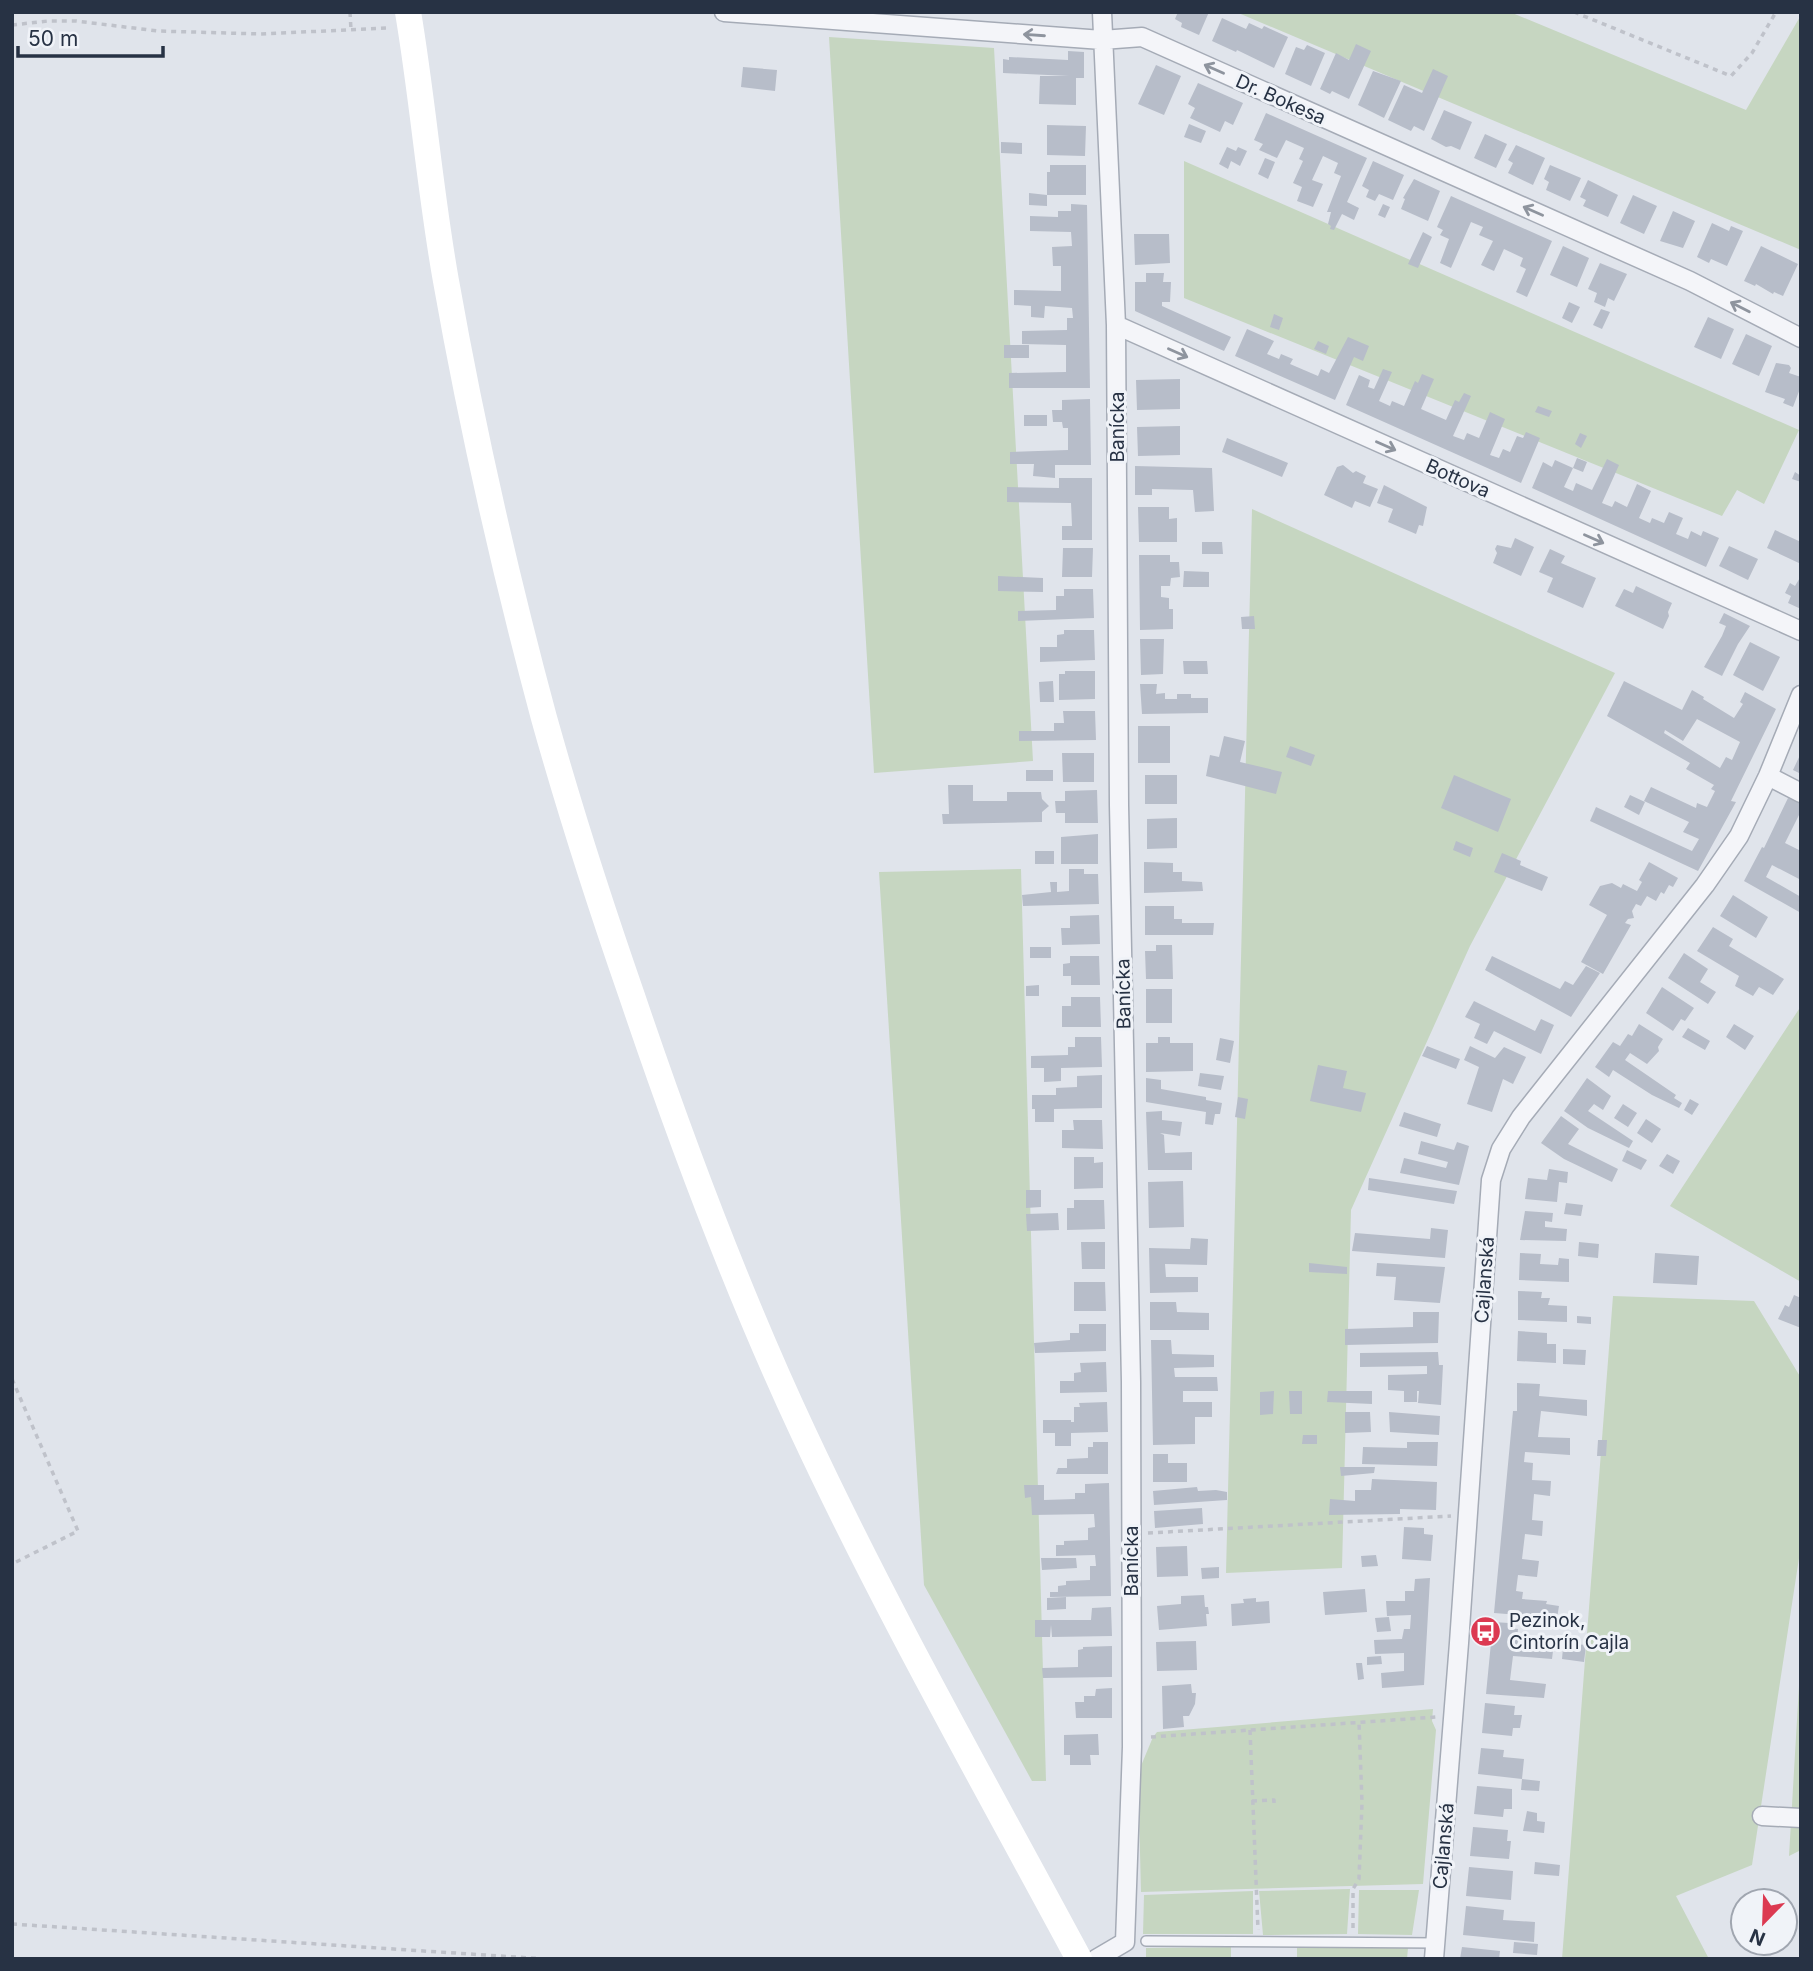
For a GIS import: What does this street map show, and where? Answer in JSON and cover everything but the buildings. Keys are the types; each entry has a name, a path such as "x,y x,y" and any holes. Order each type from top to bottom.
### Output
{"main road":[{"path":"409,20 445,277 484,473 545,720 582,846 649,1049 688,1156 742,1290 807,1441 845,1520 1079,1959"}],"street":[{"name":"Dr. Bokesa","path":"724,12 1102,40 1142,37 1690,281 1801,338"},
{"name":"Banícka","path":"1096,1959 1125,1942 1132,1747 1131,1382 1119,805 1116,326 1102,12"},
{"name":"Bottova","path":"1116,326 1801,631"},
{"name":"Cajlanská","path":"1435,1951 1491,1180 1501,1149 1521,1116 1705,885 1739,836 1768,776 1801,695"},
{"path":"1768,776 1801,793"},
{"path":"1762,1816 1801,1818"}],"lane":[{"path":"1146,1941 1353,1942 1435,1951"}],"path":[{"path":"350,12 351,30"},
{"path":"1574,12 1731,76 1752,53 1776,12"},
{"path":"12,25 76,21 158,31 261,34 351,30 409,20"},
{"path":"12,1379 78,1531 12,1564"},
{"path":"1146,1534 1458,1515"},
{"path":"1149,1737 1432,1716 1442,1719"},
{"path":"1353,1942 1353,1889 1359,1879 1362,1803 1359,1722"},
{"path":"1250,1730 1258,1942"},
{"path":"1252,1801 1274,1800 1274,1805"},
{"path":"12,1923 546,1959"}],"green space":[{"path":"1236,12 1510,12 1746,110 1801,15 1801,250"},
{"path":"829,37 994,48 1033,761 874,773"},
{"path":"1184,161 1799,430 1764,504 1737,490 1722,516 1184,298"},
{"path":"1252,509 1615,673 1470,946 1351,1210 1342,1568 1226,1573"},
{"path":"1021,869 1046,1781 1032,1781 924,1585 879,872"},
{"path":"1801,1006 1801,1282 1670,1206"},
{"path":"1613,1296 1754,1301 1801,1378 1801,1545 1752,1865 1676,1896 1709,1959 1562,1959"},
{"path":"1801,1670 1801,1850 1789,1856 1799,1686"},
{"path":"1433,1709 1432,1721 1436,1730 1423,1884 1141,1892 1138,1773 1157,1732"},
{"path":"1350,1889 1347,1934 1263,1935 1259,1891"},
{"path":"1359,1890 1419,1890 1412,1935 1358,1934"},
{"path":"1253,1891 1253,1934 1143,1934 1144,1895"},
{"path":"1231,1947 1231,1959 1146,1959 1146,1948"},
{"path":"1297,1948 1408,1948 1407,1959 1297,1959"}],"place":[{"name":"Pezinok, Cintorín Cajla","path":"1486,1631"}]}
